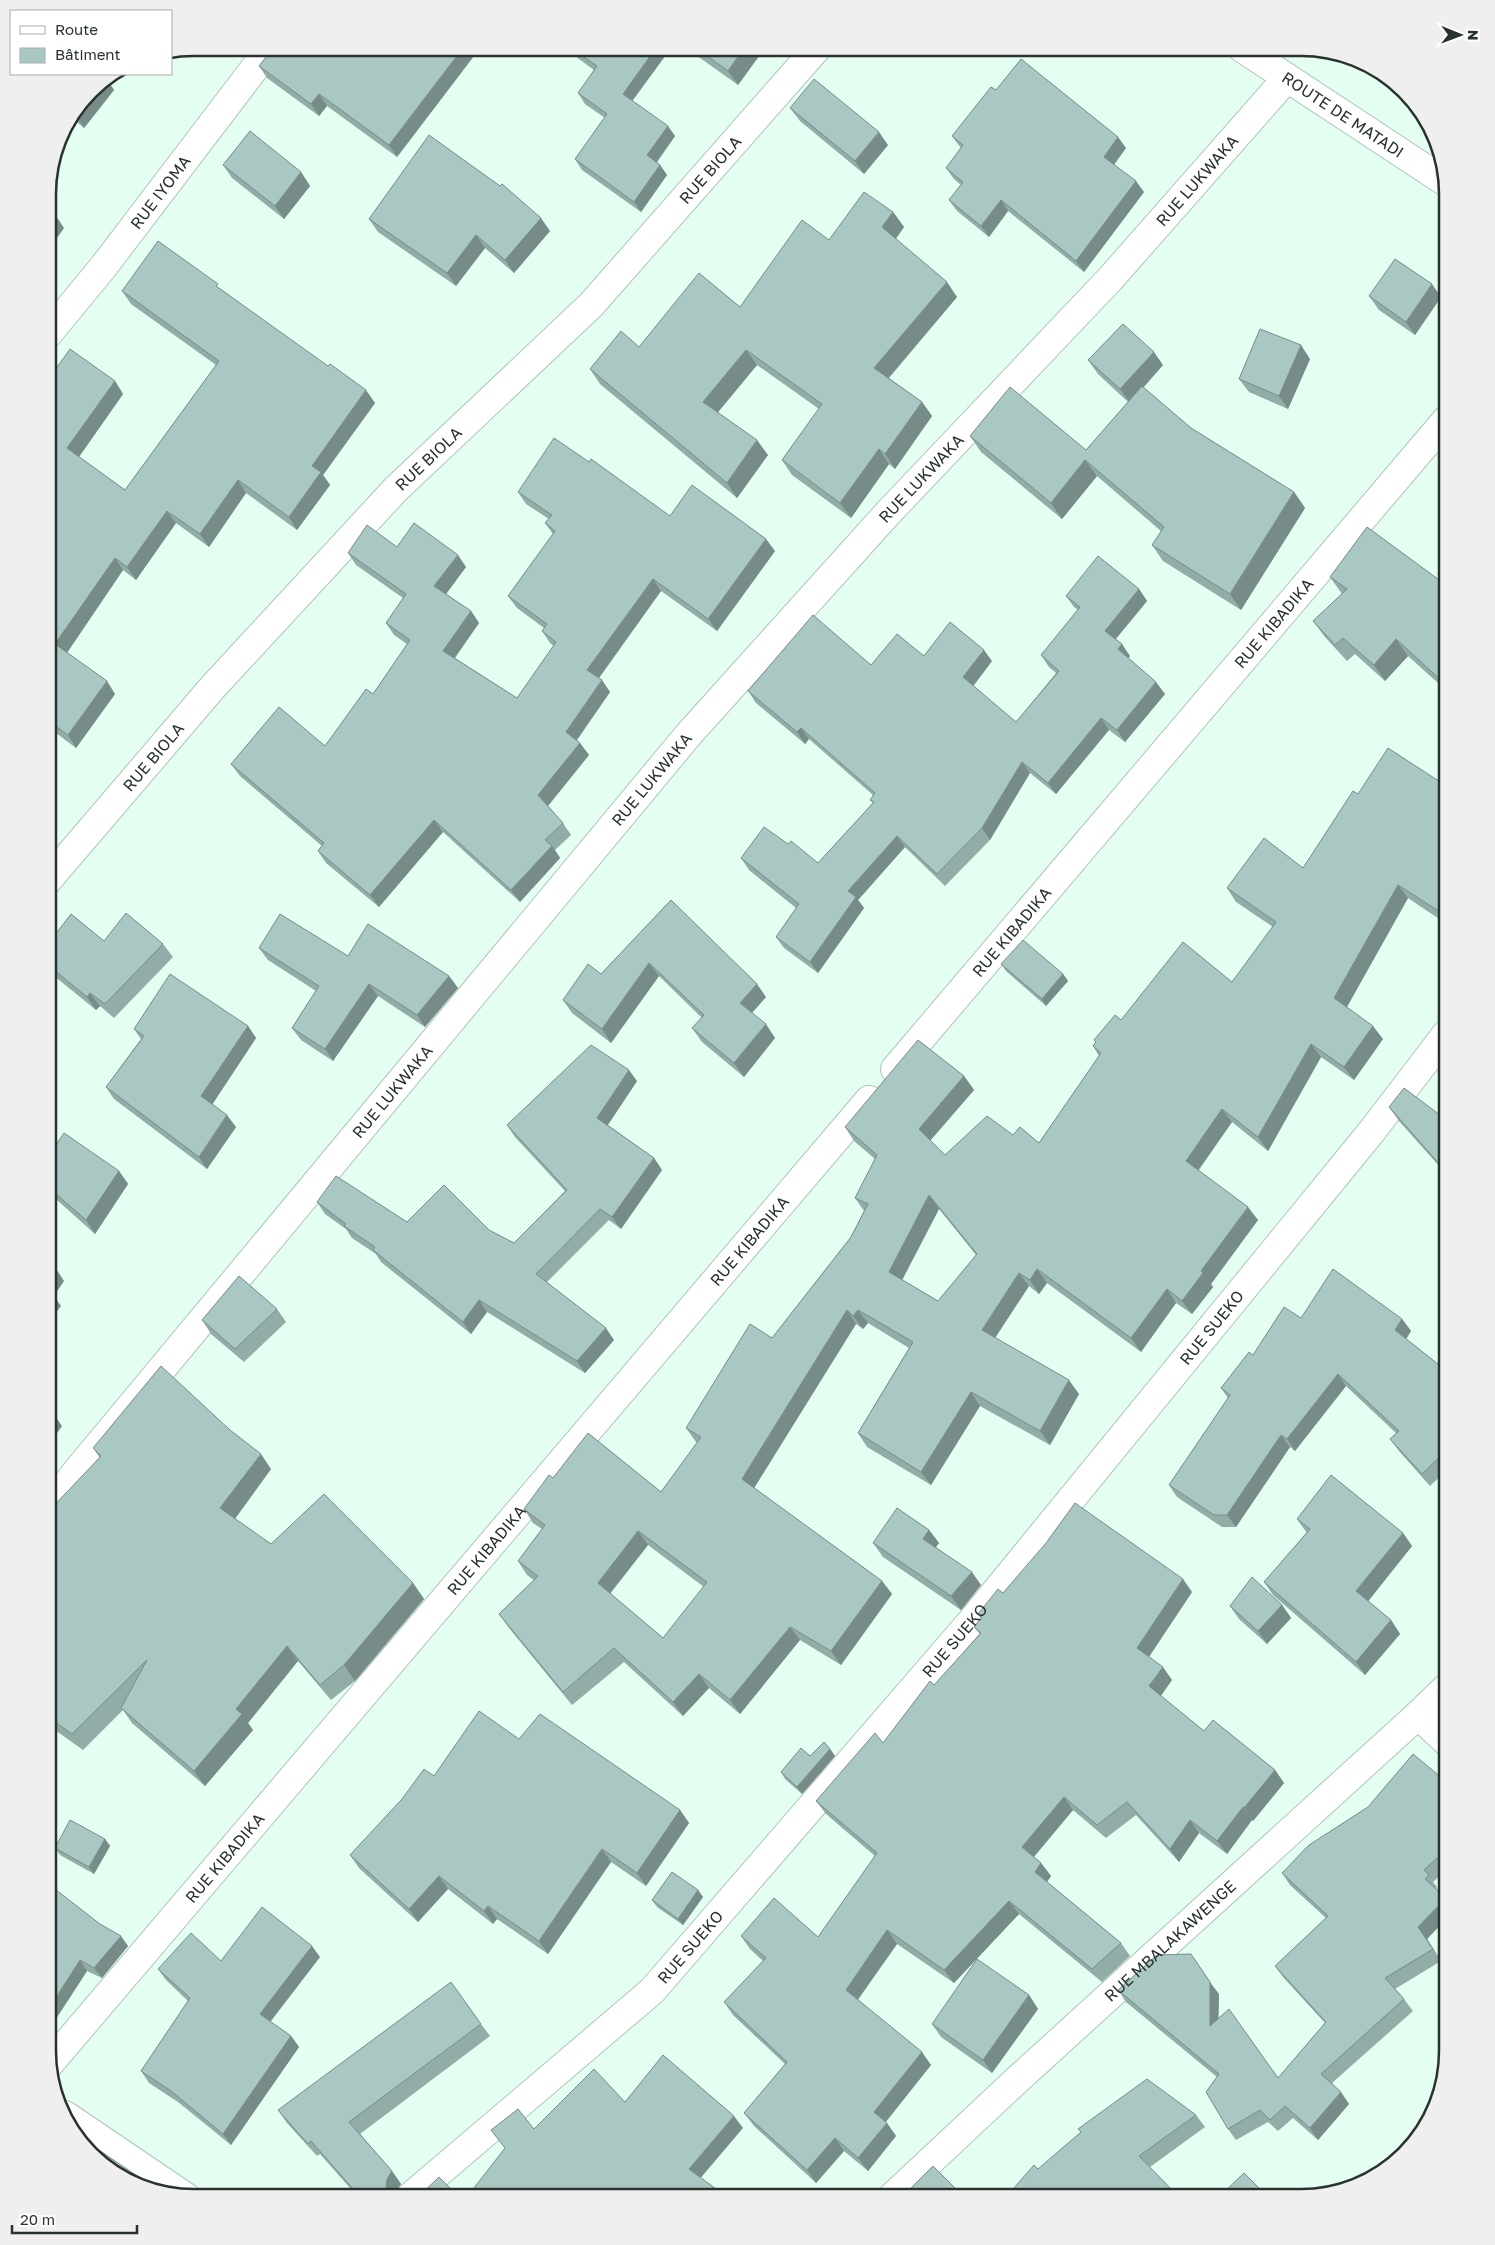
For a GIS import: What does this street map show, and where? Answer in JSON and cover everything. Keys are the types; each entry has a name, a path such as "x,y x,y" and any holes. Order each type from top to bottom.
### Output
{"main road":[{"name":"RUE IYOMA","path":"57,323 104,266 264,56"},
{"name":"RUE BIOLA","path":"57,870 212,688 396,489 591,305 809,57"},
{"name":"ROUTE DE MATADI","path":"1255,57 1438,177"},
{"name":"RUE LUKWAKA","path":"56,1499 78,1470 689,734 888,513 1111,278 1287,78"},
{"name":"RUE KIBADIKA","path":"56,2056 1439,430"},
{"name":"RUE SUEKO","path":"420,2188 652,1991 970,1623 1372,1132 1439,1045"},
{"name":"RUE MBALAKAWENGE","path":"901,2189 1016,2080 1439,1695"},
{"path":"1418,1715 1439,1734"},
{"path":"77,2123 171,2187"}],"building":[{"path":"267,56 457,56 389,145 319,94 311,104 259,66"},
{"path":"583,56 650,56 623,94 668,126 647,155 660,165 634,202 575,159 607,114 578,93 597,66"},
{"path":"708,56 738,56 728,71"},
{"path":"1021,59 1118,137 1104,157 1136,181 1076,261 1001,200 981,226 949,200 963,182 946,168 963,145 952,136 991,87 996,90"},
{"path":"814,79 879,132 855,161 790,108"},
{"path":"250,131 301,172 275,206 223,165"},
{"path":"429,135 500,186 502,184 541,218 505,260 476,235 447,273 369,219"},
{"path":"864,192 893,212 882,227 947,282 874,368 922,402 885,454 879,449 840,503 782,460 822,404 746,350 703,402 757,440 727,483 590,369 621,331 639,347 699,273 740,307 802,220 829,240"},
{"path":"158,241 218,284 216,286 328,366 330,364 366,390 312,466 321,472 289,517 238,480 200,534 167,511 127,567 115,558 57,641 57,367 70,349 115,381 67,448 125,490 219,361 122,291"},
{"path":"1395,259 1432,284 1406,322 1369,296"},
{"path":"1123,324 1154,352 1120,389 1088,360"},
{"path":"1260,329 1301,345 1279,396 1239,379"},
{"path":"1142,386 1191,428 1294,492 1230,594 1152,545 1164,527 1085,460 1051,503 970,436 1010,387 1086,450"},
{"path":"554,438 589,462 591,459 670,516 692,485 766,539 708,619 653,579 587,670 602,680 566,732 580,743 538,795 563,823 545,840 552,846 511,890 434,820 370,895 318,851 324,843 231,764 279,707 325,746 366,689 373,694 410,640 386,623 406,594 348,553 367,525 397,547 414,523 458,555 434,586 471,611 443,651 517,698 556,642 542,631 547,624 508,596 555,531 545,523 552,515 518,492"},
{"path":"1367,527 1439,580 1439,678 1396,639 1374,665 1343,638 1335,645 1313,621 1347,589 1330,577"},
{"path":"1098,556 1139,589 1105,631 1122,644 1118,649 1156,682 1117,730 1101,718 1048,783 1022,762 982,828 937,874 897,836 848,891 856,897 810,962 776,937 799,904 741,858 764,827 788,844 791,841 818,863 874,802 870,800 875,793 801,728 797,732 748,691 813,615 871,665 897,634 924,656 950,622 984,650 963,677 1016,722 1059,671 1041,655 1080,607 1066,596"},
{"path":"57,645 107,681 68,735 57,727"},
{"path":"1388,748 1439,781 1439,911 1398,885 1334,998 1373,1026 1344,1067 1311,1044 1258,1137 1222,1109 1186,1161 1248,1207 1201,1271 1203,1273 1182,1301 1167,1289 1131,1338 1037,1269 1030,1280 1019,1273 982,1330 1069,1380 1040,1431 971,1392 921,1472 858,1433 913,1342 858,1310 853,1316 847,1310 742,1479 882,1581 831,1651 790,1627 730,1700 699,1674 673,1702 614,1648 563,1692 499,1614 538,1576 518,1561 545,1525 524,1509 549,1475 553,1478 588,1433 661,1492 701,1437 686,1428 750,1324 772,1338 851,1237 868,1204 855,1198 877,1155 845,1127 918,1040 964,1076 919,1129 945,1155 987,1116 1013,1135 1020,1127 1039,1143 1101,1053 1093,1046 1096,1042 1094,1040 1115,1015 1121,1020 1183,942 1232,982 1276,922 1227,888 1264,838 1303,868 1353,791 1358,794","holes":["929,1195 977,1254 938,1301 889,1272","638,1531 707,1582 663,1638 598,1583"]},
{"path":"671,900 757,984 740,1003 766,1024 734,1063 692,1028 704,1015 649,963 602,1029 563,1000 588,964 601,974"},
{"path":"126,913 163,944 105,1004 90,993 87,997 57,972 57,933 71,914 104,941"},
{"path":"280,914 348,956 368,924 449,976 417,1015 369,984 325,1049 292,1028 319,986 259,948"},
{"path":"1023,940 1063,974 1042,999 1001,964"},
{"path":"170,974 248,1026 201,1096 227,1115 199,1157 106,1087 144,1036 134,1029"},
{"path":"591,1045 629,1070 597,1118 654,1158 612,1217 600,1209 536,1274 606,1328 577,1361 479,1300 463,1322 373,1250 375,1247 344,1226 346,1224 317,1202 336,1176 407,1222 444,1185 489,1230 514,1243 567,1190 507,1125"},
{"path":"1404,1088 1439,1114 1439,1164 1389,1107"},
{"path":"64,1133 119,1171 86,1220 56,1194 56,1144"},
{"path":"1333,1269 1402,1319 1395,1330 1439,1365 1439,1458 1422,1474 1390,1439 1399,1431 1338,1374 1287,1439 1281,1435 1227,1515 1214,1515 1169,1485 1230,1395 1221,1388 1249,1352 1253,1355 1284,1307 1301,1318"},
{"path":"239,1276 277,1309 235,1349 202,1320"},
{"path":"161,1366 230,1430 261,1454 220,1508 271,1544 324,1494 413,1583 344,1665 320,1685 287,1646 236,1709 242,1714 194,1771 121,1708 147,1660 72,1734 56,1723 56,1503 101,1456 93,1448"},
{"path":"1331,1475 1403,1533 1356,1591 1391,1620 1356,1662 1264,1582 1310,1529 1297,1519"},
{"path":"1075,1503 1183,1579 1137,1648 1163,1667 1149,1686 1204,1731 1213,1720 1275,1770 1217,1841 1190,1820 1170,1849 1127,1802 1097,1825 1064,1797 1022,1847 1041,1863 1035,1872 1121,1943 1092,1969 1009,1901 944,1970 887,1930 846,1990 922,2052 874,2112 887,2123 858,2158 835,2138 807,2170 744,2113 787,2062 724,2002 766,1958 741,1936 774,1898 818,1937 877,1853 816,1801 875,1733 883,1743 930,1681 934,1685 981,1633 974,1627 982,1617 978,1614 998,1589 1003,1593 1046,1543"},
{"path":"897,1508 929,1530 923,1539 972,1572 951,1596 873,1543"},
{"path":"1252,1577 1282,1605 1258,1631 1230,1606"},
{"path":"479,1711 519,1739 540,1714 680,1810 637,1873 602,1849 539,1941 488,1906 484,1911 439,1876 409,1909 350,1855 402,1799 424,1769 434,1776"},
{"path":"824,1742 830,1749 797,1787 781,1772 801,1748 810,1756"},
{"path":"1413,1754 1439,1776 1439,1856 1424,1870 1429,1875 1425,1879 1439,1892 1439,1905 1418,1927 1433,1949 1385,1978 1404,1999 1321,2074 1341,2092 1310,2128 1285,2106 1270,2120 1260,2110 1228,2129 1206,2092 1219,2074 1118,1990 1157,1955 1191,1954 1210,1982 1210,2026 1229,2009 1278,2078 1326,2022 1275,1966 1328,1916 1282,1873 1309,1845 1368,1807"},
{"path":"70,1820 105,1839 89,1867 56,1849"},
{"path":"672,1872 698,1890 678,1919 652,1900"},
{"path":"56,1890 100,1924 121,1936 94,1968 80,1960 56,1997"},
{"path":"262,1907 312,1946 260,2014 291,2036 223,2134 171,2091 141,2071 190,1998 158,1969 191,1933 221,1961"},
{"path":"977,1959 1029,1995 983,2060 932,2024"},
{"path":"451,1982 481,2024 349,2122 392,2171 387,2179 387,2188 352,2188 311,2141 308,2144 278,2110"},
{"path":"663,2055 734,2116 689,2169 715,2188 474,2188 505,2148 491,2130 518,2109 534,2129 594,2069 625,2102"},
{"path":"1147,2079 1196,2115 1139,2156 1171,2189 1013,2189 1034,2165 1038,2169 1081,2132 1078,2129"},
{"path":"100,2151 136,2175 110,2160"},
{"path":"933,2166 956,2189 910,2189"},
{"path":"1244,2173 1260,2189 1227,2189"},
{"path":"439,2177 450,2188 427,2188"}]}
